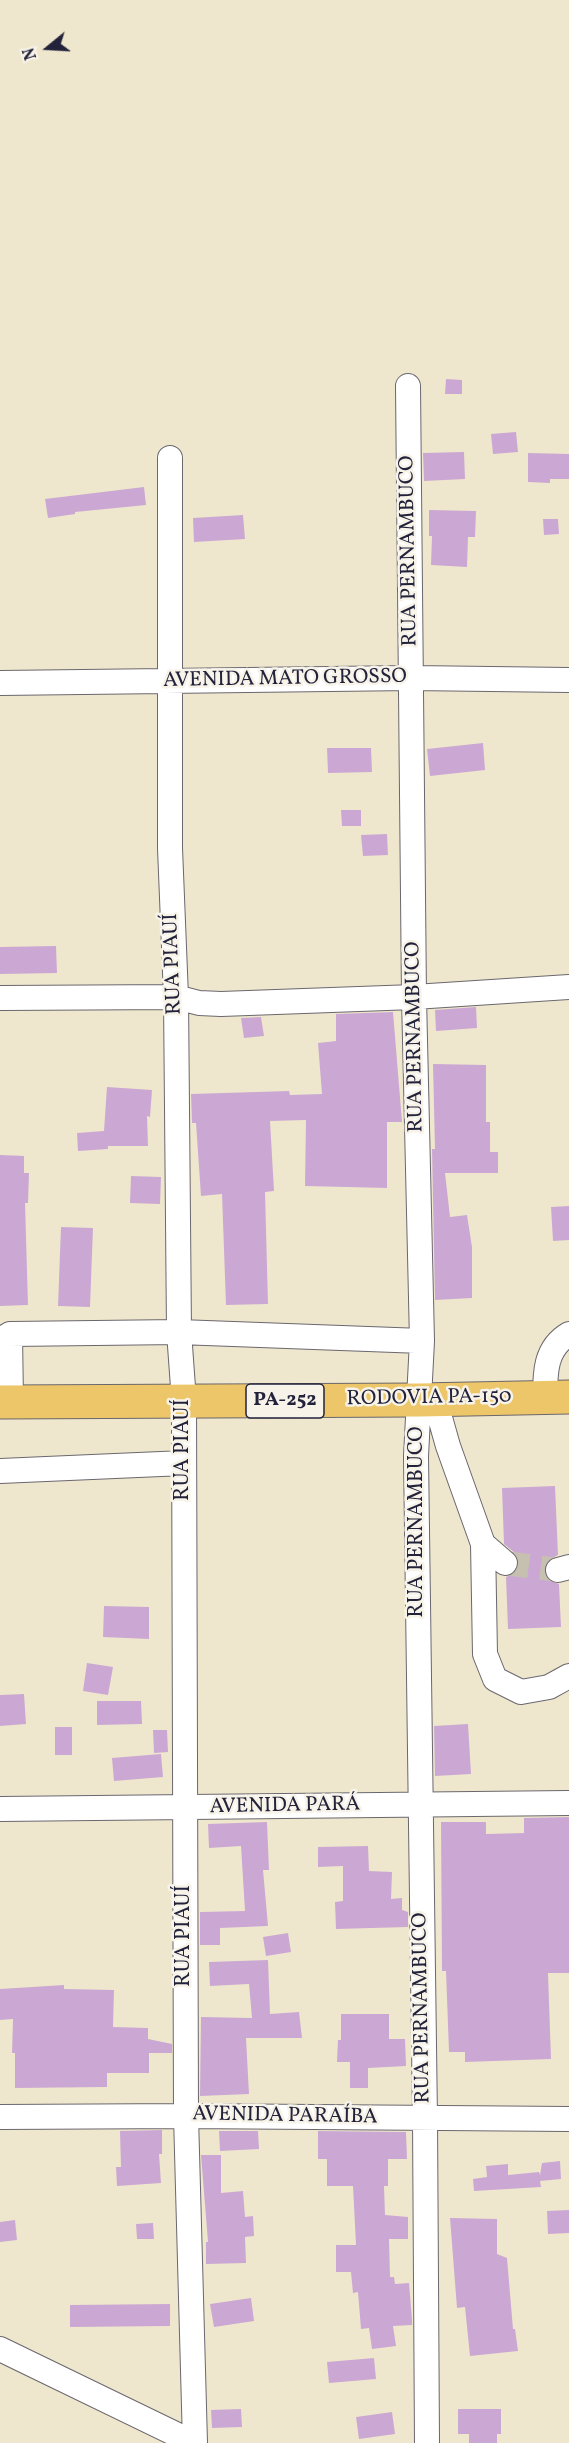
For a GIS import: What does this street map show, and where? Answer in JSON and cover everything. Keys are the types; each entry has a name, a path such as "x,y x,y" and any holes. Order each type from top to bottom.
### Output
{"highway":[{"name":"RODOVIA PA-150","path":"6,1402 557,1398"}],"street":[{"name":"RUA PERNAMBUCO","path":"408,386 414,997 422,1341 427,1400 416,1456 427,2443"},
{"name":"RUA PIAUÍ","path":"170,458 170,848 176,997 179,1332 184,1401 186,2116 195,2443"},
{"name":"AVENIDA MATO GROSSO","path":"0,683 412,678 569,680"},
{"path":"0,999 176,997 199,1003 221,1004 414,997 569,987"},
{"path":"6,1402 5,1337 179,1332 422,1341"},
{"path":"557,1398 545,1373 548,1358 554,1347 569,1334"},
{"path":"427,1400 448,1446 483,1544 485,1654 495,1679 521,1692 549,1687 569,1676"},
{"path":"0,1471 184,1463"},
{"path":"483,1544 505,1563"},
{"name":"AVENIDA PARÁ","path":"0,1809 569,1803"},
{"name":"AVENIDA PARAÍBA","path":"0,2117 186,2116 569,2120"},
{"path":"0,2349 195,2443"}],"building":[{"path":"446,379 462,380 462,394 445,394"},
{"path":"516,432 518,452 493,454 491,434"},
{"path":"464,452 465,479 424,481 423,453"},
{"path":"528,453 569,454 569,479 550,479 550,483 528,482"},
{"path":"144,487 146,505 75,512 75,514 48,518 45,499"},
{"path":"429,510 476,511 475,537 468,537 467,567 431,565 432,536 429,536"},
{"path":"243,515 245,539 194,542 193,518"},
{"path":"543,519 558,519 559,534 544,535"},
{"path":"483,743 485,770 430,776 427,749"},
{"path":"327,748 371,748 372,772 328,773"},
{"path":"341,810 361,810 361,826 342,826"},
{"path":"387,834 388,855 363,856 361,835"},
{"path":"56,946 57,973 0,974 0,947"},
{"path":"476,1007 477,1028 436,1031 435,1010"},
{"path":"393,1012 402,1122 387,1122 387,1188 305,1186 306,1120 270,1121 274,1191 265,1192 268,1304 226,1305 222,1194 201,1196 196,1123 192,1123 191,1094 289,1091 290,1095 322,1094 318,1043 336,1041 336,1014"},
{"path":"261,1017 264,1036 244,1038 241,1018"},
{"path":"433,1064 486,1065 486,1122 490,1122 490,1152 498,1152 498,1173 445,1173 450,1217 467,1215 472,1247 472,1298 435,1300"},
{"path":"107,1087 152,1090 150,1117 147,1116 148,1146 108,1146 108,1149 78,1151 77,1133 104,1131"},
{"path":"0,1155 24,1156 24,1173 29,1173 28,1203 25,1203 28,1305 0,1306"},
{"path":"131,1176 161,1177 160,1204 130,1203"},
{"path":"569,1206 569,1240 553,1241 551,1207"},
{"path":"61,1227 93,1228 90,1307 58,1306"},
{"path":"555,1486 558,1555 548,1560 544,1573 548,1580 559,1584 561,1627 508,1629 506,1577 515,1573 519,1565 515,1553 504,1544 502,1488"},
{"path":"104,1606 149,1607 149,1639 103,1637"},
{"path":"87,1663 113,1667 108,1695 83,1691"},
{"path":"24,1694 26,1724 0,1726 0,1695"},
{"path":"97,1701 141,1701 142,1724 97,1725"},
{"path":"468,1724 471,1774 435,1776 434,1726"},
{"path":"55,1727 72,1727 72,1755 55,1755"},
{"path":"153,1730 167,1730 168,1752 154,1753"},
{"path":"161,1754 163,1777 114,1781 112,1758"},
{"path":"569,1817 569,1973 548,1973 551,2059 465,2062 465,2052 449,2052 446,1971 442,1971 441,1822 486,1822 486,1834 524,1833 524,1818"},
{"path":"267,1822 269,1870 263,1870 268,1926 220,1928 220,1945 200,1945 200,1912 245,1911 241,1846 209,1848 208,1824"},
{"path":"368,1846 369,1871 392,1872 391,1899 402,1898 402,1910 408,1912 408,1927 336,1929 335,1902 343,1901 343,1866 318,1867 318,1847"},
{"path":"288,1933 291,1952 266,1956 263,1937"},
{"path":"268,1960 270,2014 299,2012 302,2038 246,2038 249,2094 200,2096 201,2017 252,2018 249,1984 210,1986 209,1962"},
{"path":"64,1985 64,1989 114,1990 113,2027 148,2028 148,2039 172,2044 172,2053 149,2053 149,2073 107,2073 107,2087 15,2088 15,2053 12,2053 13,2019 0,2020 0,1989"},
{"path":"341,2014 389,2014 389,2039 405,2039 406,2066 368,2068 368,2088 350,2088 350,2062 337,2062 338,2040 341,2040"},
{"path":"162,2130 162,2154 159,2154 161,2183 117,2186 116,2167 121,2167 120,2131"},
{"path":"219,2131 258,2131 259,2149 220,2151"},
{"path":"318,2131 406,2132 407,2159 388,2159 388,2186 384,2186 385,2215 408,2217 408,2239 389,2239 390,2277 394,2277 395,2284 409,2283 412,2320 412,2325 393,2326 396,2346 372,2349 369,2328 361,2329 358,2292 353,2293 351,2272 336,2272 336,2245 356,2245 353,2186 327,2186 327,2159 318,2159"},
{"path":"201,2155 221,2155 221,2193 243,2191 245,2217 253,2216 254,2236 245,2237 246,2263 206,2264 206,2242 208,2242"},
{"path":"560,2161 561,2179 540,2181 541,2187 474,2191 473,2179 487,2177 486,2166 508,2164 508,2175 539,2172 540,2175 542,2163"},
{"path":"569,2210 569,2233 548,2234 547,2211"},
{"path":"450,2218 497,2219 497,2254 507,2258 513,2329 515,2329 518,2351 470,2356 465,2307 457,2308"},
{"path":"15,2220 17,2240 0,2242 0,2222"},
{"path":"153,2223 154,2239 137,2239 136,2224"},
{"path":"251,2298 254,2321 214,2327 210,2304"},
{"path":"170,2304 170,2326 70,2327 70,2305"},
{"path":"374,2358 376,2379 329,2383 327,2362"},
{"path":"241,2409 242,2427 212,2428 211,2410"},
{"path":"458,2409 501,2409 501,2434 497,2434 497,2443 469,2443 469,2434 458,2434"},
{"path":"392,2412 395,2434 359,2439 356,2417"}],"tunnel":[{"path":"505,1563 558,1570"}]}
